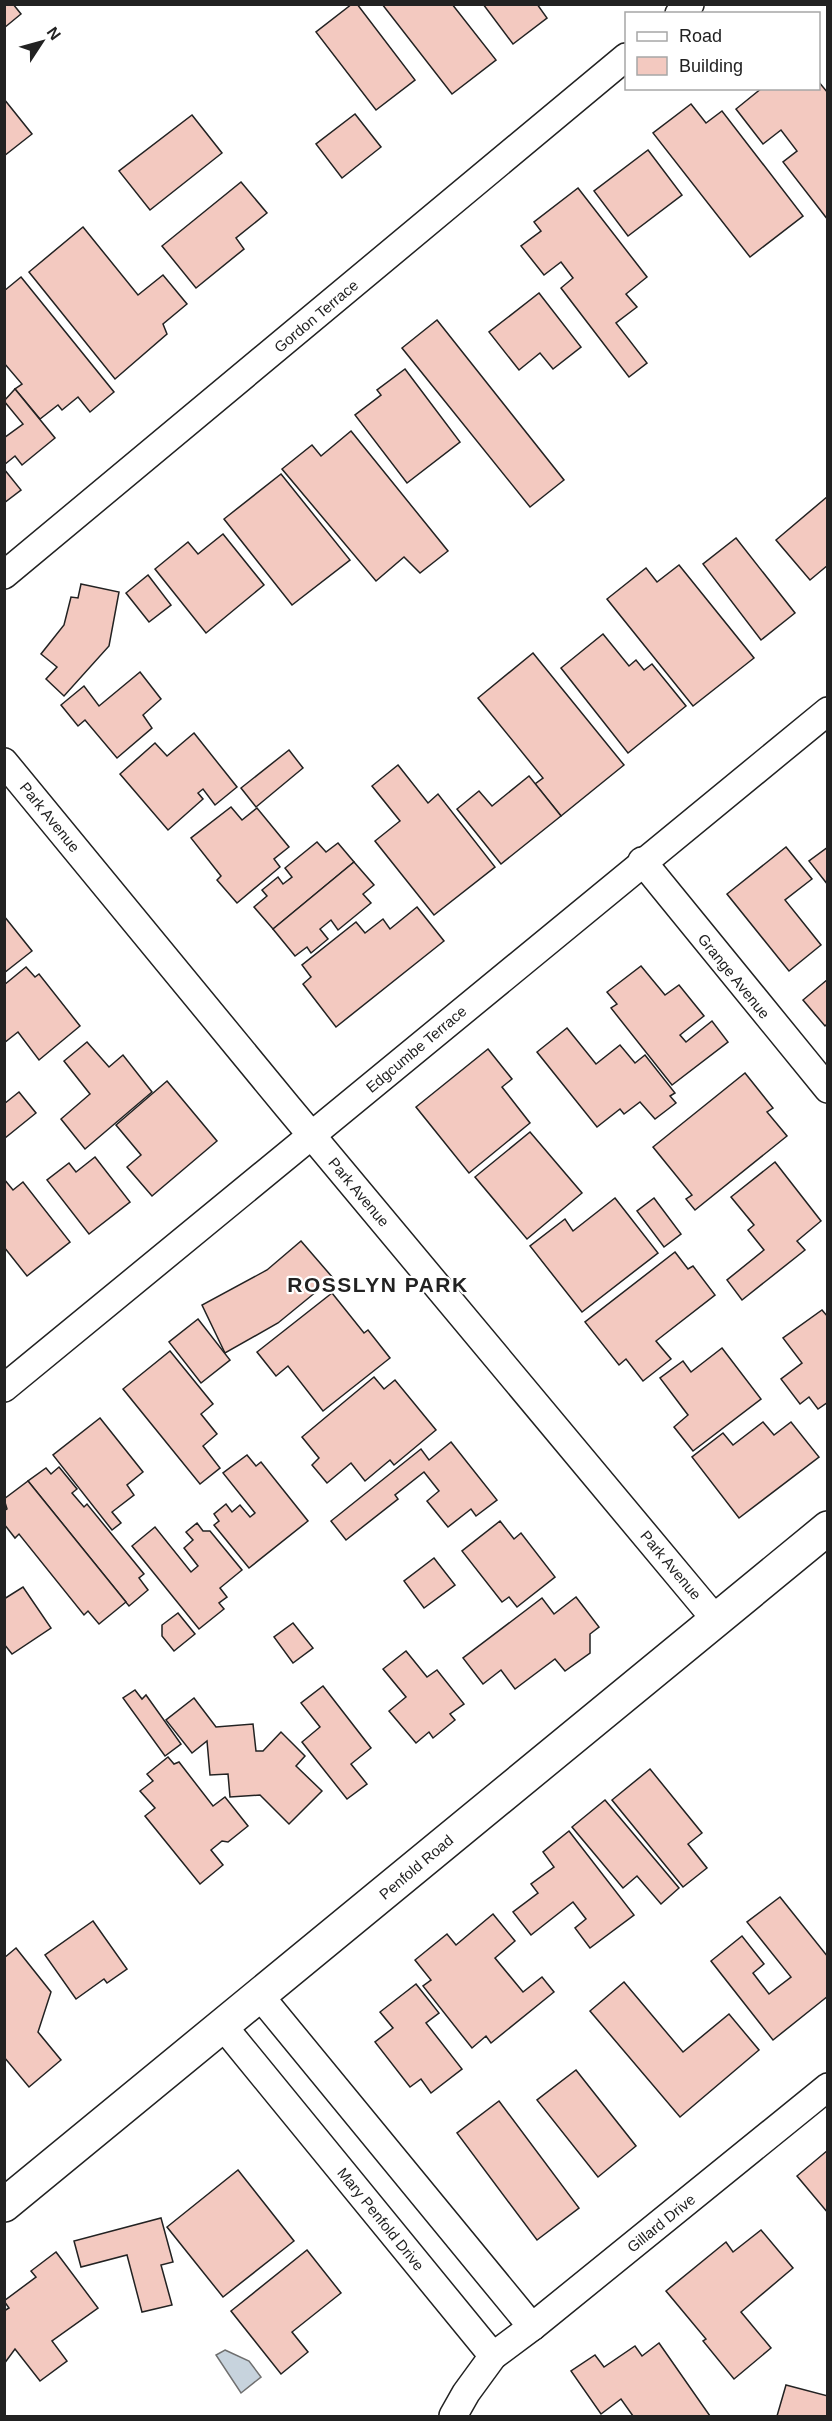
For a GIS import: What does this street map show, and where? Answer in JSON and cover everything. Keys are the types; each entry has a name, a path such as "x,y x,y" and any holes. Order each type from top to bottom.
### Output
{"main road":[{"name":"Penfold Road","path":"4,2205 828,1528"}],"street":[{"name":"Gordon Terrace","path":"4,575 625,59"},
{"name":"Edgcumbe Terrace","path":"4,1388 642,861 828,711"},
{"name":"Park Avenue","path":"4,762 311,1135 716,1620"},
{"name":"Grange Avenue","path":"642,861 828,1089"},
{"path":"260,1996 532,2327"},
{"name":"Mary Penfold Drive","path":"223,2026 493,2356"},
{"name":"Gillard Drive","path":"493,2356 532,2327 828,2087"},
{"path":"453,2416 466,2393 493,2356"}],"shaded area":[{"path":"225,2350 249,2361 261,2377 241,2393 216,2355"}],"building":[{"path":"4,4 13,4 21,14 4,28"},
{"path":"352,4 357,4 415,80 376,110 316,32"},
{"path":"382,4 452,4 496,60 452,94"},
{"path":"483,4 537,4 547,18 513,44"},
{"path":"820,83 828,93 828,220 783,162 797,151 781,130 763,144 736,109 760,90 820,90"},
{"path":"4,99 32,134 4,156"},
{"path":"691,104 706,123 722,111 803,216 750,257 653,133"},
{"path":"355,114 381,147 342,178 316,144"},
{"path":"192,115 222,153 150,210 119,171"},
{"path":"648,150 682,195 628,236 594,191"},
{"path":"241,182 267,213 236,238 244,249 196,288 162,246"},
{"path":"578,188 647,277 626,294 637,307 616,323 647,363 629,377 561,288 573,278 561,262 544,275 521,246 541,231 534,222"},
{"path":"83,227 138,295 163,275 187,304 163,324 167,334 115,379 29,272"},
{"path":"21,277 114,392 90,412 78,397 62,410 58,405 40,419 15,389 22,384 4,363 4,291"},
{"path":"539,293 581,347 553,369 540,353 519,370 489,332"},
{"path":"437,320 564,480 530,507 402,348"},
{"path":"405,369 460,442 407,483 355,415 381,395 377,390"},
{"path":"15,389 55,438 22,465 15,456 4,465 4,438 23,424 4,401"},
{"path":"351,431 448,551 420,573 404,557 376,581 282,469 312,445 321,456"},
{"path":"4,469 21,490 4,503"},
{"path":"281,474 350,560 292,605 224,519"},
{"path":"828,496 828,565 810,580 776,540"},
{"path":"223,534 264,585 206,633 155,569 188,542 198,554"},
{"path":"736,538 795,613 761,640 703,564"},
{"path":"679,565 754,658 693,706 607,599 646,568 657,582"},
{"path":"148,575 171,605 149,622 126,593"},
{"path":"81,584 119,592 109,646 64,696 46,679 57,667 41,654 64,625 71,597 78,598"},
{"path":"603,634 629,666 636,660 644,670 652,664 686,706 628,753 561,668"},
{"path":"533,653 624,765 561,816 535,784 543,778 478,698"},
{"path":"140,672 161,699 143,715 152,728 117,758 85,720 78,726 61,705 84,686 99,706"},
{"path":"194,733 237,787 215,805 203,789 198,793 203,799 168,830 120,774 155,743 167,756"},
{"path":"289,750 303,768 256,807 241,788"},
{"path":"398,765 428,803 438,794 495,867 434,915 375,841 400,821 372,786"},
{"path":"529,776 561,816 501,864 457,809 479,791 492,806"},
{"path":"231,807 242,820 257,808 289,847 274,859 280,867 237,903 217,880 221,876 191,838"},
{"path":"317,842 326,852 338,843 354,862 273,929 254,907 267,896 262,890 278,877 283,884 292,877 285,868"},
{"path":"786,847 812,879 785,900 821,945 789,971 727,894"},
{"path":"828,847 828,885 809,861"},
{"path":"354,862 374,885 363,894 371,903 338,930 331,920 320,929 328,939 311,953 307,947 295,956 273,929"},
{"path":"417,907 444,941 336,1027 303,984 311,977 302,965 356,922 365,933 383,919 390,929"},
{"path":"4,916 32,951 4,973"},
{"path":"641,966 665,995 679,985 704,1016 680,1035 686,1042 712,1021 728,1042 672,1085 611,1008 617,1004 607,992"},
{"path":"26,967 35,977 39,974 80,1026 39,1060 18,1032 4,1043 4,985"},
{"path":"828,979 828,1023 825,1026 803,1000"},
{"path":"567,1028 596,1064 620,1045 635,1063 645,1055 675,1093 670,1096 676,1103 655,1119 640,1102 624,1114 620,1109 597,1127 537,1052"},
{"path":"87,1042 109,1067 123,1055 152,1092 85,1149 61,1119 90,1094 64,1061"},
{"path":"488,1049 512,1079 502,1087 530,1123 469,1173 416,1107"},
{"path":"745,1073 773,1108 767,1112 787,1136 695,1210 686,1199 692,1195 653,1147"},
{"path":"167,1081 217,1141 152,1196 127,1167 141,1155 116,1125"},
{"path":"19,1092 36,1113 5,1138 4,1104"},
{"path":"530,1132 582,1193 527,1239 475,1177"},
{"path":"95,1157 130,1202 89,1234 47,1180 69,1163 76,1172"},
{"path":"775,1162 821,1221 797,1241 805,1250 742,1300 727,1280 764,1250 748,1230 754,1225 731,1197"},
{"path":"4,1179 13,1190 23,1182 70,1242 27,1276 4,1247"},
{"path":"615,1198 658,1253 582,1312 530,1246 565,1219 573,1231"},
{"path":"654,1198 681,1234 664,1247 637,1211"},
{"path":"301,1241 333,1278 278,1323 225,1353 202,1305 267,1270"},
{"path":"675,1252 688,1269 693,1266 715,1295 656,1341 671,1359 643,1381 626,1359 619,1365 585,1322"},
{"path":"332,1293 364,1333 368,1330 390,1358 323,1411 288,1366 276,1376 257,1352"},
{"path":"822,1310 828,1317 828,1402 818,1409 809,1397 800,1404 781,1379 802,1363 783,1338"},
{"path":"198,1319 230,1360 201,1383 169,1342"},
{"path":"722,1348 761,1399 693,1451 674,1427 688,1415 660,1378 683,1361 691,1372"},
{"path":"170,1351 213,1404 201,1414 217,1434 203,1446 220,1468 200,1484 123,1389"},
{"path":"374,1377 384,1389 395,1380 436,1430 394,1465 390,1460 365,1481 351,1463 327,1483 312,1465 319,1458 302,1437"},
{"path":"100,1418 143,1472 127,1485 134,1495 112,1512 121,1523 112,1530 53,1455"},
{"path":"763,1422 774,1435 791,1422 819,1457 739,1518 692,1457 723,1433 733,1445"},
{"path":"451,1442 497,1500 476,1516 471,1509 448,1527 427,1501 439,1491 424,1472 395,1495 398,1499 346,1540 331,1521 421,1449 429,1460"},
{"path":"247,1455 256,1466 261,1462 308,1521 249,1568 214,1525 219,1521 214,1514 226,1504 232,1512 240,1505 250,1517 255,1513 223,1473"},
{"path":"59,1467 77,1489 72,1493 84,1507 87,1504 144,1574 139,1578 148,1590 129,1606 28,1481 46,1468 51,1474"},
{"path":"28,1481 126,1602 99,1624 88,1611 84,1615 19,1534 15,1538 4,1524 4,1511 7,1509 4,1499"},
{"path":"500,1521 514,1539 521,1533 555,1577 517,1607 509,1597 502,1602 462,1551"},
{"path":"197,1523 203,1531 210,1531 242,1570 220,1588 227,1597 219,1603 224,1609 199,1629 132,1546 155,1527 191,1572 198,1566 184,1548 193,1540 186,1532"},
{"path":"434,1558 455,1585 424,1608 404,1581"},
{"path":"23,1587 51,1628 12,1654 4,1644 4,1599"},
{"path":"576,1597 599,1627 590,1634 590,1653 565,1671 555,1659 515,1689 501,1670 483,1684 463,1658 542,1598 554,1614"},
{"path":"178,1613 195,1634 174,1651 162,1636 162,1625"},
{"path":"293,1623 313,1648 293,1663 274,1637"},
{"path":"406,1651 427,1677 437,1670 464,1704 450,1714 455,1720 433,1738 429,1732 416,1743 389,1711 406,1697 383,1669"},
{"path":"323,1686 371,1748 351,1764 367,1784 347,1799 302,1742 320,1727 301,1703"},
{"path":"135,1690 142,1699 146,1695 181,1744 165,1756 123,1698"},
{"path":"194,1698 216,1727 253,1724 256,1751 263,1751 281,1732 305,1756 296,1766 322,1791 289,1824 260,1795 230,1797 228,1774 210,1775 207,1741 192,1753 166,1720"},
{"path":"168,1757 174,1764 179,1762 213,1806 225,1797 248,1826 228,1842 222,1841 211,1850 223,1865 200,1884 145,1816 155,1808 140,1791 153,1781 147,1774"},
{"path":"650,1769 702,1833 688,1844 707,1868 683,1887 612,1800"},
{"path":"605,1800 679,1888 661,1904 637,1876 623,1888 572,1827"},
{"path":"569,1831 634,1915 590,1948 575,1928 586,1919 573,1902 531,1935 513,1912 538,1893 531,1884 554,1867 543,1852"},
{"path":"780,1897 828,1957 828,1996 773,2040 711,1961 742,1936 764,1964 753,1973 769,1994 791,1977 747,1922"},
{"path":"493,1914 515,1941 495,1958 523,1992 542,1977 554,1992 491,2043 486,2036 472,2048 423,1986 431,1980 415,1960 447,1934 456,1945"},
{"path":"93,1921 127,1969 107,1983 104,1979 76,1999 45,1955"},
{"path":"16,1948 51,1992 38,2032 61,2060 29,2087 4,2057 4,1958"},
{"path":"624,1982 683,2052 729,2014 759,2050 680,2117 590,2011"},
{"path":"416,1984 439,2013 426,2023 462,2069 431,2093 421,2079 410,2087 375,2042 393,2028 380,2012"},
{"path":"576,2070 636,2146 598,2177 537,2100"},
{"path":"499,2101 579,2208 537,2240 457,2133"},
{"path":"828,2150 828,2213 797,2176"},
{"path":"238,2170 294,2241 223,2297 167,2227"},
{"path":"161,2218 173,2262 161,2265 172,2305 142,2312 127,2255 81,2267 74,2241"},
{"path":"761,2230 793,2268 741,2312 771,2348 734,2379 703,2341 706,2339 666,2291 726,2242 733,2252"},
{"path":"307,2250 341,2293 292,2332 308,2352 281,2374 231,2311"},
{"path":"56,2252 98,2308 52,2341 67,2361 40,2381 15,2349 4,2364 4,2311 9,2308 4,2301 36,2277 31,2271"},
{"path":"659,2343 710,2416 633,2416 621,2399 601,2414 571,2371 595,2355 604,2367 635,2346 642,2356"},
{"path":"786,2385 828,2396 828,2416 777,2416"}],"district":[{"name":"ROSSLYN PARK","path":"378,1284"}]}
